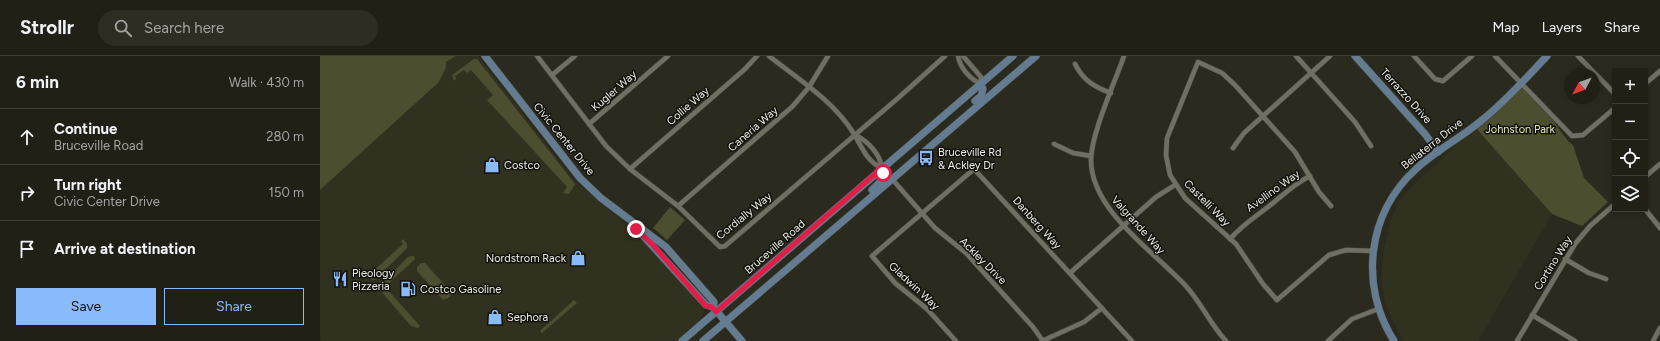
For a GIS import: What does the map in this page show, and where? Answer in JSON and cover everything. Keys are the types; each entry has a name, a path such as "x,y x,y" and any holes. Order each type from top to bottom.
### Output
{"main road":[{"name":"Civic Center Drive","path":"485,56 580,178 635,225 636,229 653,245 706,306 714,310 742,341"},
{"name":"Bruceville Road","path":"682,341 714,310 1013,56"},
{"path":"703,341 1036,56"},
{"name":"Terrazzo Drive","path":"1356,56 1425,134 1438,152"},
{"name":"Bellaterra Drive","path":"1394,341 1378,309 1372,281 1373,251 1380,222 1390,200 1405,179 1438,152 1486,118 1547,56"},
{"path":"949,130 959,115 982,96 983,89 981,84"},
{"path":"848,216 860,200 881,181 882,168"}],"street":[{"name":"Cordially Way","path":"537,56 606,146 630,168 678,206 715,244 722,247 855,135 945,56"},
{"path":"552,75 575,56"},
{"name":"Kugler Way","path":"589,124 668,56"},
{"name":"Collie Way","path":"630,168 746,69 757,56"},
{"path":"769,56 809,86 831,107 855,135 868,144 878,155 882,168"},
{"name":"Caneria Way","path":"678,206 793,106 809,86 828,56"},
{"path":"958,56 962,67 974,80 981,84"},
{"path":"963,56 980,76 981,84"},
{"name":"Valgrande Way","path":"1124,56 1095,136 1091,156 1092,169 1097,190 1107,206 1124,225 1147,250 1184,285 1226,341"},
{"path":"1296,56 1355,122 1371,146"},
{"path":"1233,148 1244,133 1330,56"},
{"path":"1414,56 1434,79 1443,81 1472,56"},
{"path":"1495,56 1572,136 1583,135 1612,111"},
{"path":"1578,56 1612,91"},
{"name":"Castelli Way","path":"1331,206 1319,192 1295,152 1228,77 1198,62 1167,138 1167,166 1175,185 1185,198 1240,249 1262,284 1277,300 1329,255 1346,250 1373,251"},
{"path":"1075,64 1079,72 1090,83 1111,93"},
{"path":"1648,81 1660,71"},
{"path":"855,135 861,149 875,166 882,168"},
{"path":"1054,144 1072,153 1091,156"},
{"path":"1646,176 1660,164"},
{"name":"Danberg Way","path":"922,213 974,169 1132,341"},
{"name":"Avellino Way","path":"1230,239 1249,220 1269,207 1293,186 1310,176"},
{"name":"Ackley Drive","path":"892,179 942,236 966,253 1033,327 1042,341"},
{"path":"1070,273 1156,197 1175,185"},
{"name":"Cortino Way","path":"1517,341 1580,236 1612,207"},
{"path":"1647,212 1660,228"},
{"name":"Gladwin Way","path":"922,213 872,256 895,283 927,309 956,341"},
{"path":"1565,259 1589,273 1606,279"},
{"path":"1042,341 1084,322 1102,308"},
{"path":"1328,341 1352,319 1378,309"},
{"path":"1532,315 1575,341"},
{"path":"1653,341 1660,328"}],"shaded area":[{"path":"456,56 478,56 575,181 636,232 701,306 704,311 701,319 675,341 322,341 320,338 320,190 439,82 446,62"},
{"path":"1474,126 1552,214 1478,341 1404,341 1397,330 1385,303 1381,278 1384,248 1390,222 1399,201 1415,183 1440,161"}],"green space":[{"path":"320,56 456,56 446,62 446,67 439,82 320,190"},
{"path":"474,59 477,59 575,184 569,194 563,193 567,187 487,100 493,95 471,70 467,73 464,70 455,76 456,79 454,81 452,75"},
{"name":"Johnston Park","path":"1521,83 1541,103 1565,138 1573,145 1584,178 1608,202 1582,226 1552,214 1474,126"},
{"path":"670,207 685,220 667,240 653,228"},
{"path":"403,239 407,244 407,248 375,280 372,280 364,273 367,271 370,274 403,244 401,241"},
{"path":"414,256 415,259 388,284 387,289 420,326 418,328 411,326 379,289 379,286 408,257"},
{"path":"421,263 425,263 451,292 450,297 443,300 417,271 417,267"},
{"path":"574,300 577,303 542,333 540,331"}],"place":[{"name":"Bruceville Rd & Ackley Dr","path":"926,158"},
{"name":"Costco","path":"492,165"},
{"name":"Nordstrom Rack","path":"578,258"},
{"name":"Pieology Pizzeria","path":"340,279"},
{"name":"Costco Gasoline","path":"408,289"},
{"name":"Sephora","path":"495,317"}],"route":[{"path":"636,229 653,245 706,306 712,307 716,312 882,168 883,173"}]}
